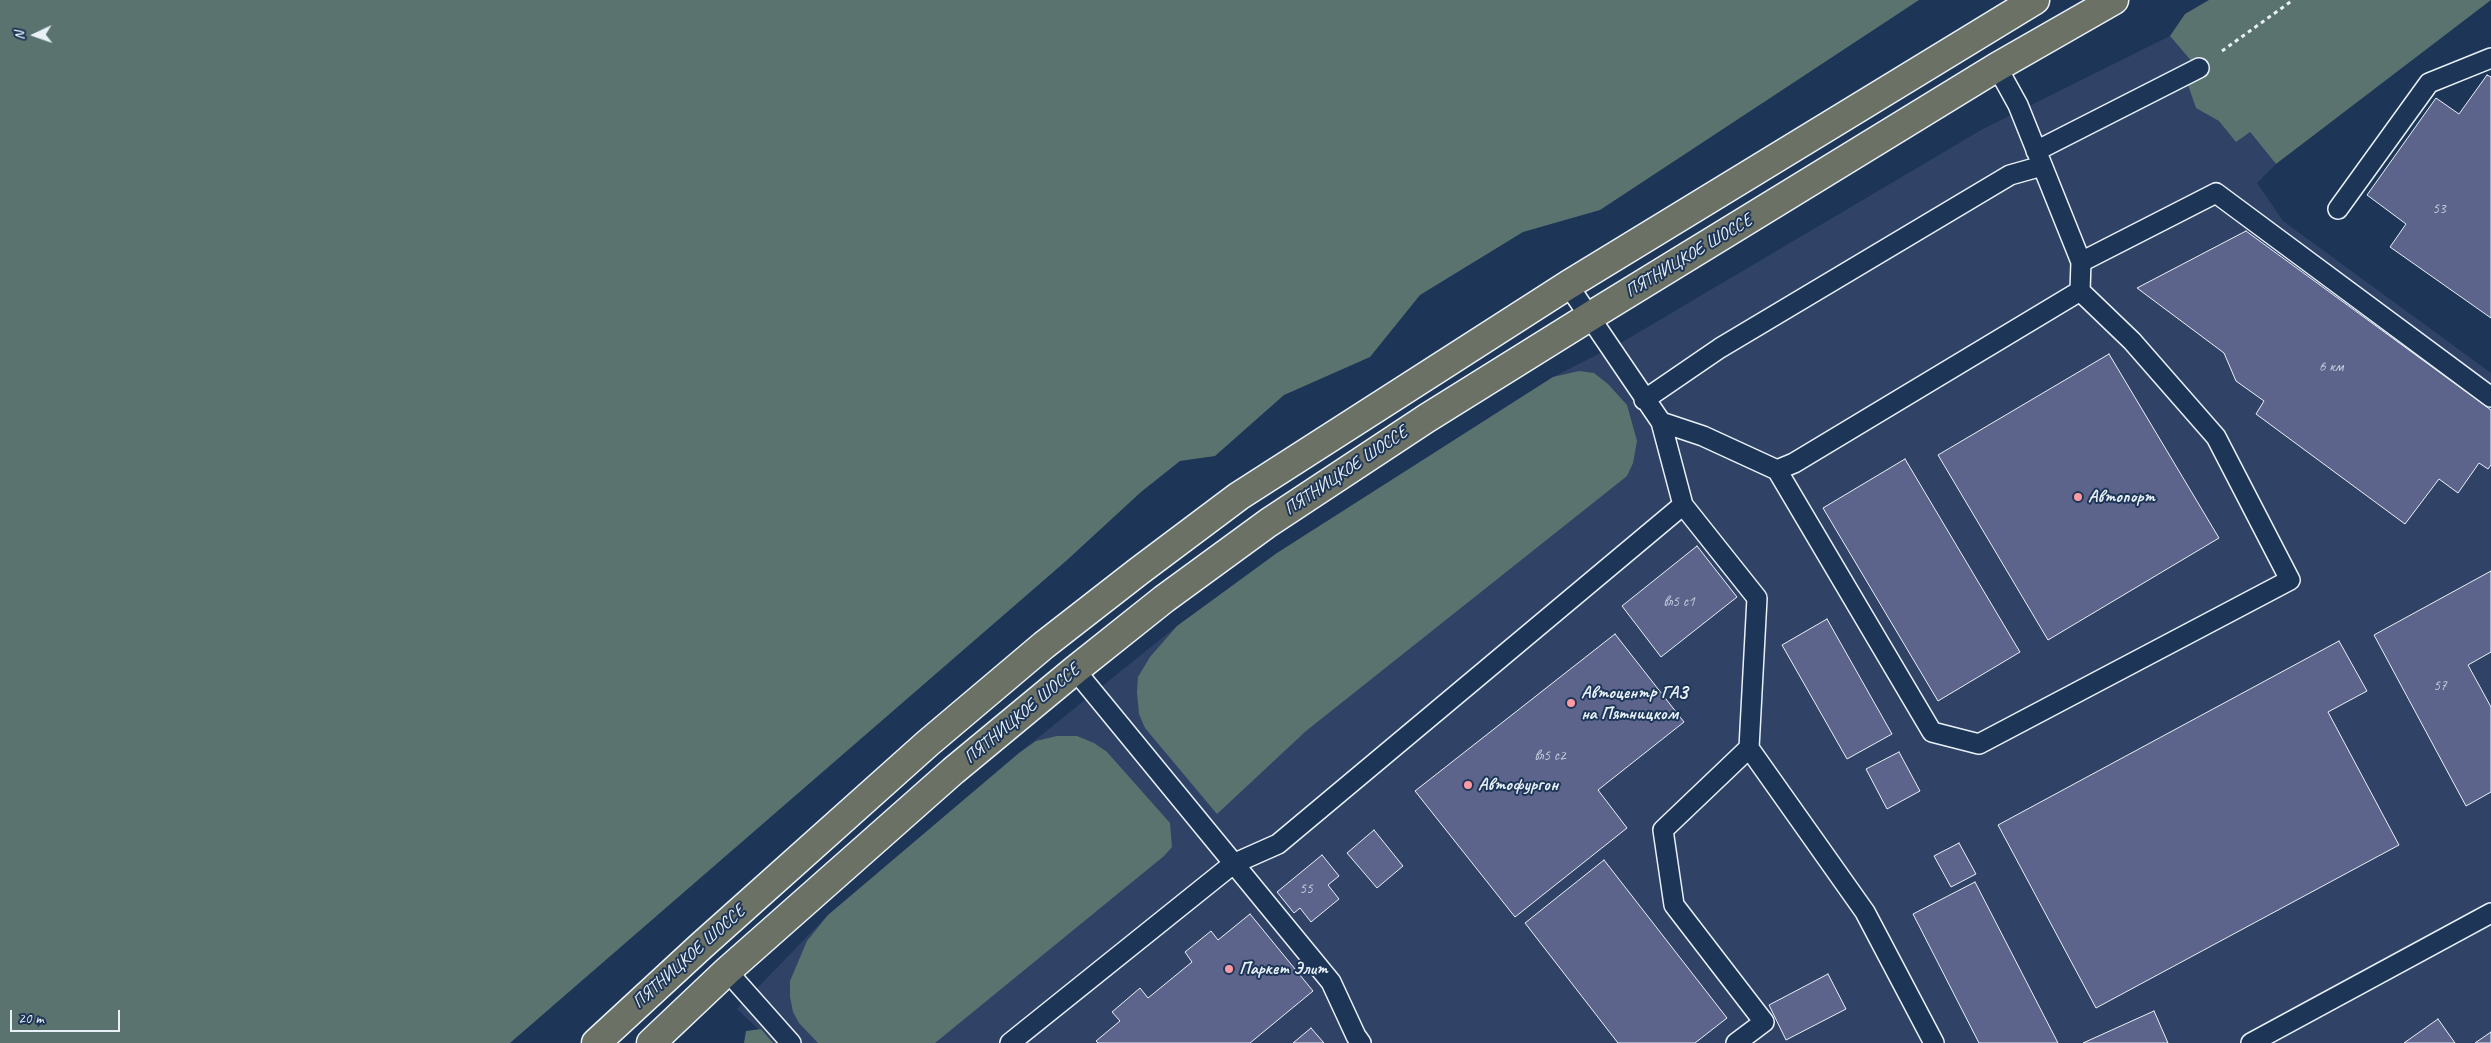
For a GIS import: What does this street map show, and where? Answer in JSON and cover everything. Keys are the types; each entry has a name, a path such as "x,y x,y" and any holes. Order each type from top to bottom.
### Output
{"main road":[{"name":"ПЯТНИЦКОЕ ШОССЕ","path":"596,1043 700,947 928,743 1044,645 1239,496 1568,285 2035,0"},
{"name":"ПЯТНИЦКОЕ ШОССЕ","path":"651,1043 727,971 953,771 1164,599 1268,523 1427,418 1589,316 1997,67 2114,0"}],"lane":[{"path":"2338,209 2429,84 2491,58"},
{"path":"1661,422 1703,436 1777,470 1932,732 1979,744 2290,580 2216,437 2132,341 2080,291 2081,262 2018,105 1997,67"},
{"path":"1644,400 1720,348 2010,175 2199,68"},
{"path":"2081,262 2216,193 2491,397"},
{"path":"1568,285 1644,400 1661,422 1684,505 1757,598 1749,748 1865,912 1934,1043"},
{"path":"1777,470 1794,463 2080,291"},
{"path":"1010,1043 1233,864 1278,844 1684,505"},
{"path":"1075,670 1331,982 1361,1043"},
{"path":"1736,1043 1764,1022 1674,905 1663,830 1749,748"},
{"path":"2251,1043 2491,913"},
{"path":"727,971 791,1043"}],"path":[{"path":"2199,68 2293,0"}],"shaded area":[{"path":"2170,36 2276,164 2257,183 2283,221 2491,373 2491,1043 773,1043 737,1009 828,915 1019,753 1177,626 1277,553 1553,377 1624,341 1983,129"}],"green space":[{"path":"0,0 1919,0 1600,210 1523,232 1420,295 1370,357 1284,395 1215,456 1180,461 1141,492 1066,561 510,1043 0,1043"},
{"path":"2209,0 2491,0 2276,164 2250,132 2236,142 2219,121 2196,108 2187,82 2192,62 2170,36 2185,14"},
{"path":"1579,371 1594,373 1608,384 1627,405 1637,441 1633,463 1627,476 1306,731 1217,814 1145,728 1139,714 1138,677 1150,657 1177,626 1277,553 1553,377"},
{"path":"1057,736 1077,736 1094,743 1107,752 1170,823 1172,847 1164,856 935,1043 818,1043 799,1023 793,1012 790,997 790,981 807,941 828,915 1019,753 1036,741"},
{"path":"761,1029 773,1043 744,1043 746,1031"}],"building":[{"path":"2487,75 2491,77 2491,318 2390,247 2406,224 2367,195 2436,98 2459,114"},
{"path":"2246,231 2491,410 2491,465 2488,469 2479,463 2458,493 2439,479 2405,524 2256,414 2264,401 2236,381 2224,353 2137,288"},
{"name":"Автопорт","path":"2109,354 2219,538 2048,640 1938,455"},
{"path":"1905,459 2020,652 1938,701 1823,508"},
{"path":"1697,546 1737,597 1661,657 1622,606"},
{"path":"2491,571 2491,652 2468,665 2491,707 2491,792 2466,806 2374,635"},
{"path":"1827,619 1892,734 1847,759 1782,645"},
{"path":"1615,634 1684,722 1598,790 1627,828 1515,917 1415,791"},
{"path":"2339,641 2367,691 2328,712 2399,845 2096,1008 1998,825"},
{"path":"1899,752 1920,791 1887,809 1866,769"},
{"path":"1374,830 1403,866 1377,888 1347,853"},
{"path":"1959,843 1976,874 1951,887 1934,856"},
{"path":"1322,855 1339,876 1328,885 1339,899 1311,922 1300,908 1294,913 1277,892"},
{"path":"1604,860 1727,1018 1695,1043 1618,1043 1525,923"},
{"path":"1975,882 2058,1043 1979,1043 1913,914"},
{"path":"1250,914 1313,991 1250,1043 1098,1043 1096,1041 1120,1021 1112,1012 1140,988 1148,998 1192,962 1185,952 1211,931 1218,940"},
{"path":"1828,974 1846,1009 1786,1040 1769,1005"},
{"path":"2154,1011 2168,1043 2083,1043"},
{"path":"2438,1019 2455,1043 2404,1043"},
{"path":"1311,1028 1324,1043 1293,1043"},
{"path":"2491,1032 2491,1043 2475,1043"}],"place":[{"name":"Автопорт","path":"2078,497"},
{"name":"Автоцентр ГАЗ на Пятницком","path":"1571,703"},
{"name":"Автофургон","path":"1468,785"},
{"name":"Паркет Элит","path":"1229,969"}]}
